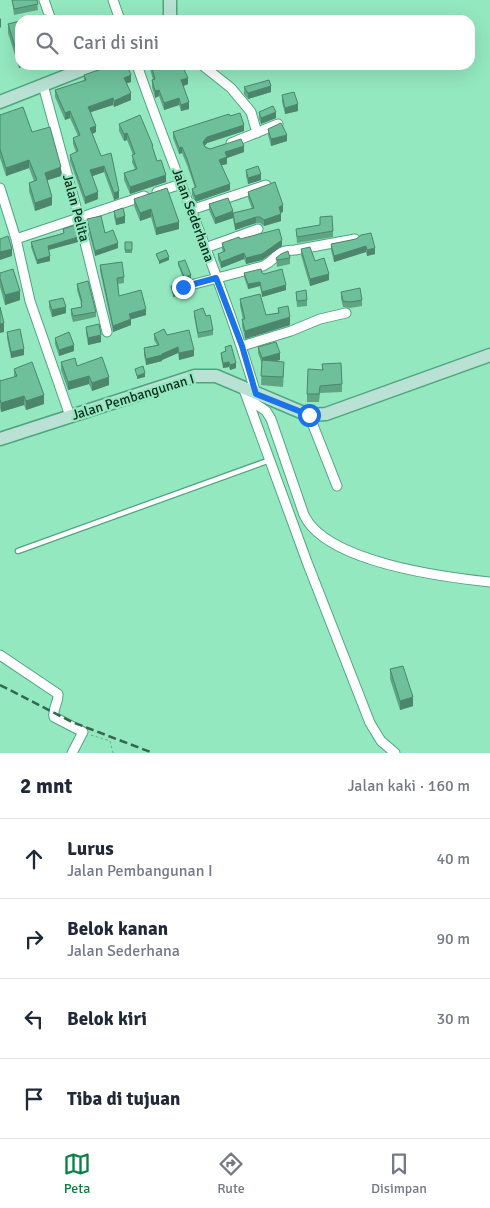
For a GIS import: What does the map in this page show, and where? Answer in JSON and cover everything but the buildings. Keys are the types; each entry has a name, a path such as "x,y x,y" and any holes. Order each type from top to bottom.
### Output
{"main road":[{"path":"170,0 170,15"},
{"path":"0,102 43,85 68,70"},
{"name":"Jalan Pembangunan I","path":"0,439 195,376 216,376 248,393 309,415 326,414 490,355"}],"street":[{"path":"44,0 49,15"},
{"path":"113,0 118,15"},
{"name":"Jalan Sederhana","path":"139,70 156,122 242,346 248,393 307,562 370,723 381,741 395,753"},
{"path":"208,70 231,88 251,112 258,133"},
{"name":"Jalan Pelita","path":"43,85 107,332"},
{"path":"225,145 278,124"},
{"path":"16,239 181,184"},
{"path":"190,210 266,185"},
{"path":"0,188 16,239 30,300 70,416"},
{"path":"205,248 258,230"},
{"path":"183,287 263,266 271,261 279,252 286,250 355,239"},
{"path":"242,346 320,319 346,313"},
{"path":"248,393 271,419 304,515 310,526 321,536 356,556 437,574 490,582"},
{"path":"309,415 337,486"},
{"path":"0,656 56,692 58,697 53,712 54,717 83,732 72,753"}],"lane":[{"path":"18,551 270,460"}],"path":[{"path":"83,732 109,740 113,753"}],"railway":[{"path":"0,685 72,722 153,753"}],"route":[{"path":"183,287 216,278 242,346 256,394 309,415"}]}
